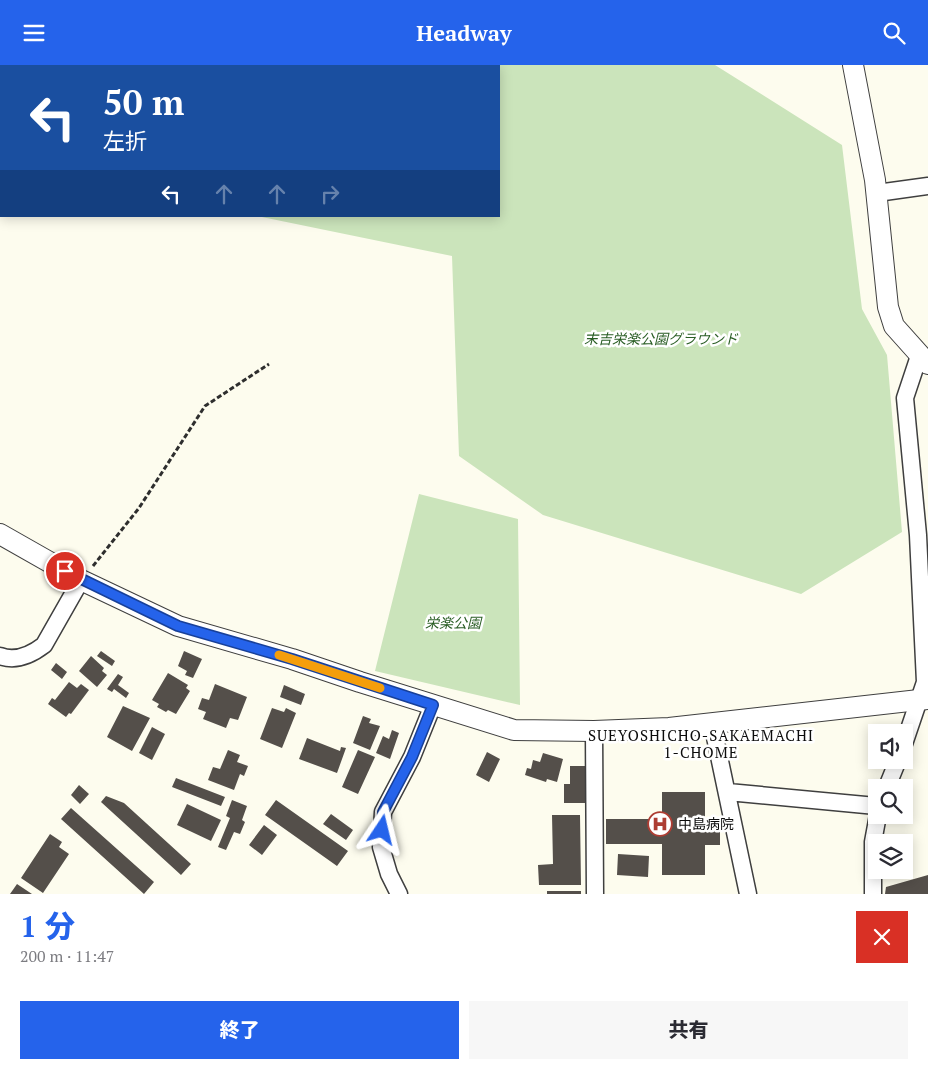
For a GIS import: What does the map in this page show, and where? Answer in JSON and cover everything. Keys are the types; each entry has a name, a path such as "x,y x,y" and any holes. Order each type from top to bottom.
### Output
{"street":[{"path":"853,65 868,136 877,193 888,307 894,326 923,360 905,398 918,535 925,682 924,699 913,724"},
{"path":"877,193 928,186"},
{"path":"0,534 81,580 178,626 292,659 514,730 594,731 670,728 924,699"},
{"path":"0,657 8,659 20,657 35,652 44,645 81,580"},
{"path":"400,894 389,874 381,847 383,812 412,757 433,705"},
{"path":"712,723 748,894"},
{"path":"594,731 595,894"},
{"path":"728,792 868,806"},
{"path":"872,894 873,842 876,824"}],"path":[{"path":"81,580 139,508 205,406 269,364"}],"green space":[{"name":"末吉栄楽公園グラウンド","path":"500,65 715,65 842,145 862,309 887,355 902,532 801,594 543,515 459,456 452,256 262,217 500,217"},
{"name":"栄楽公園","path":"419,494 518,519 520,705 375,671"}],"building":[{"path":"101,651 115,661 112,666 97,656"},
{"path":"184,651 202,659 193,678 185,675 187,671 178,666"},
{"path":"91,656 104,668 102,671 107,675 97,687 79,671"},
{"path":"56,663 67,672 62,679 51,670"},
{"path":"168,673 188,685 186,688 190,691 176,714 168,710 166,712 157,707 159,704 152,700"},
{"path":"118,674 123,677 118,685 129,693 126,698 114,689 112,692 107,689"},
{"path":"69,682 77,688 81,684 89,690 71,714 69,713 66,717 48,704 52,698 55,700"},
{"path":"215,684 247,697 238,720 230,718 226,728 203,719 206,712 198,709 202,698 209,700"},
{"path":"284,685 305,694 301,705 280,697"},
{"path":"123,706 150,718 132,751 107,737"},
{"path":"272,708 284,712 286,708 296,713 282,748 260,739"},
{"path":"363,716 371,719 369,723 380,726 370,750 353,743"},
{"path":"152,727 165,734 152,760 139,753"},
{"path":"392,730 399,733 390,759 376,753 383,736 389,739"},
{"path":"307,738 340,751 341,747 346,748 337,773 299,759"},
{"path":"228,750 240,755 237,762 248,766 244,776 240,774 234,790 208,780 213,767 220,769"},
{"path":"358,750 375,757 358,794 342,787"},
{"path":"487,752 500,759 489,782 476,775"},
{"path":"543,753 563,759 557,782 547,779 546,782 525,775 527,768 531,769 533,760 540,762"},
{"path":"570,766 586,766 587,803 564,803 564,784 570,784"},
{"path":"176,778 225,797 221,806 172,787"},
{"path":"79,785 89,794 80,804 71,795"},
{"path":"662,792 705,792 705,824 720,824 720,845 705,845 705,875 662,875 662,844 606,844 606,819 655,819 655,826 662,826"},
{"path":"106,796 124,803 191,864 181,875 101,802"},
{"path":"232,800 247,806 242,820 245,822 240,834 234,832 226,850 218,847 230,818 226,816"},
{"path":"276,800 348,851 337,866 265,815"},
{"path":"187,804 221,820 211,841 177,825"},
{"path":"71,808 154,882 144,894 61,819"},
{"path":"331,814 353,830 346,840 323,824"},
{"path":"552,815 580,815 581,885 539,885 538,865 553,864"},
{"path":"264,825 277,835 262,855 249,845"},
{"path":"50,834 62,842 59,847 69,854 43,893 21,878"},
{"path":"618,854 649,856 648,877 617,875"},
{"path":"928,875 928,894 885,894 886,887"},
{"path":"17,884 32,894 10,894"},
{"path":"547,891 581,891 581,894 547,894"}],"slow traffic":[{"path":"279,655 380,688"}],"place":[{"name":"中島病院","path":"660,824"}],"district":[{"name":"SUEYOSHICHO-SAKAEMACHI 1-CHOME","path":"701,744"}],"route":[{"path":"65,571 178,626 292,659 433,705 412,757 383,812 382,830"}]}
